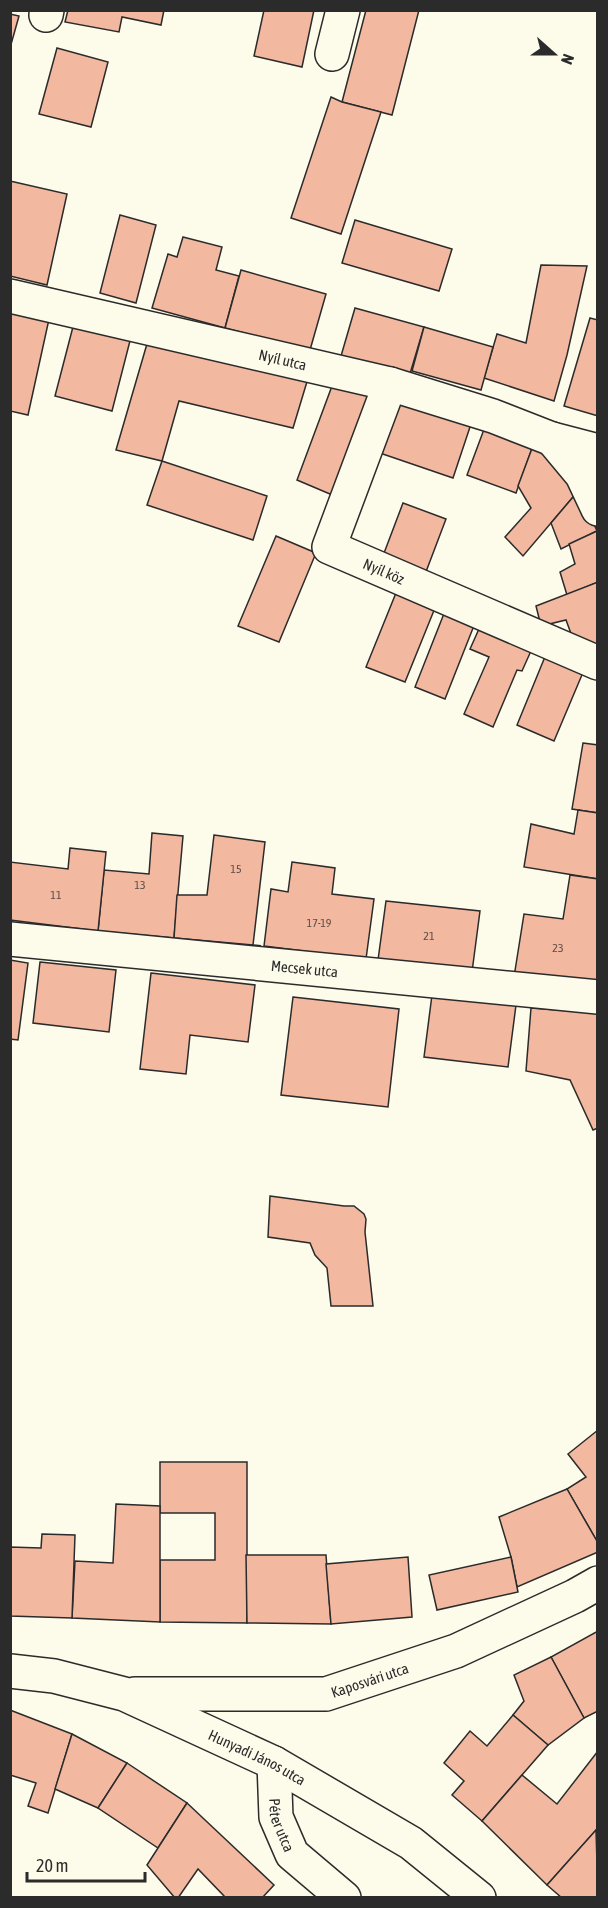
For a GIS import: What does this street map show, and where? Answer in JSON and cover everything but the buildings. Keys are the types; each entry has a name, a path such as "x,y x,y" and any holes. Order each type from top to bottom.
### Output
{"street":[{"path":"332,54 343,10"},
{"name":"Nyíl utca","path":"10,296 390,384 493,416 552,439 597,451"},
{"name":"Nyíl köz","path":"390,384 329,547 597,663"},
{"path":"552,439 582,475 597,505"},
{"name":"Mecsek utca","path":"10,939 597,998"},
{"name":"Kaposvári utca","path":"124,1694 326,1694 456,1651 575,1596 597,1583"},
{"name":"Hunyadi János utca","path":"10,1671 54,1676 124,1694 274,1763 411,1843 479,1898"},
{"name":"Péter utca","path":"274,1763 276,1816 292,1854 344,1898"}],"fence":[{"path":"253,945 264,946"}]}
